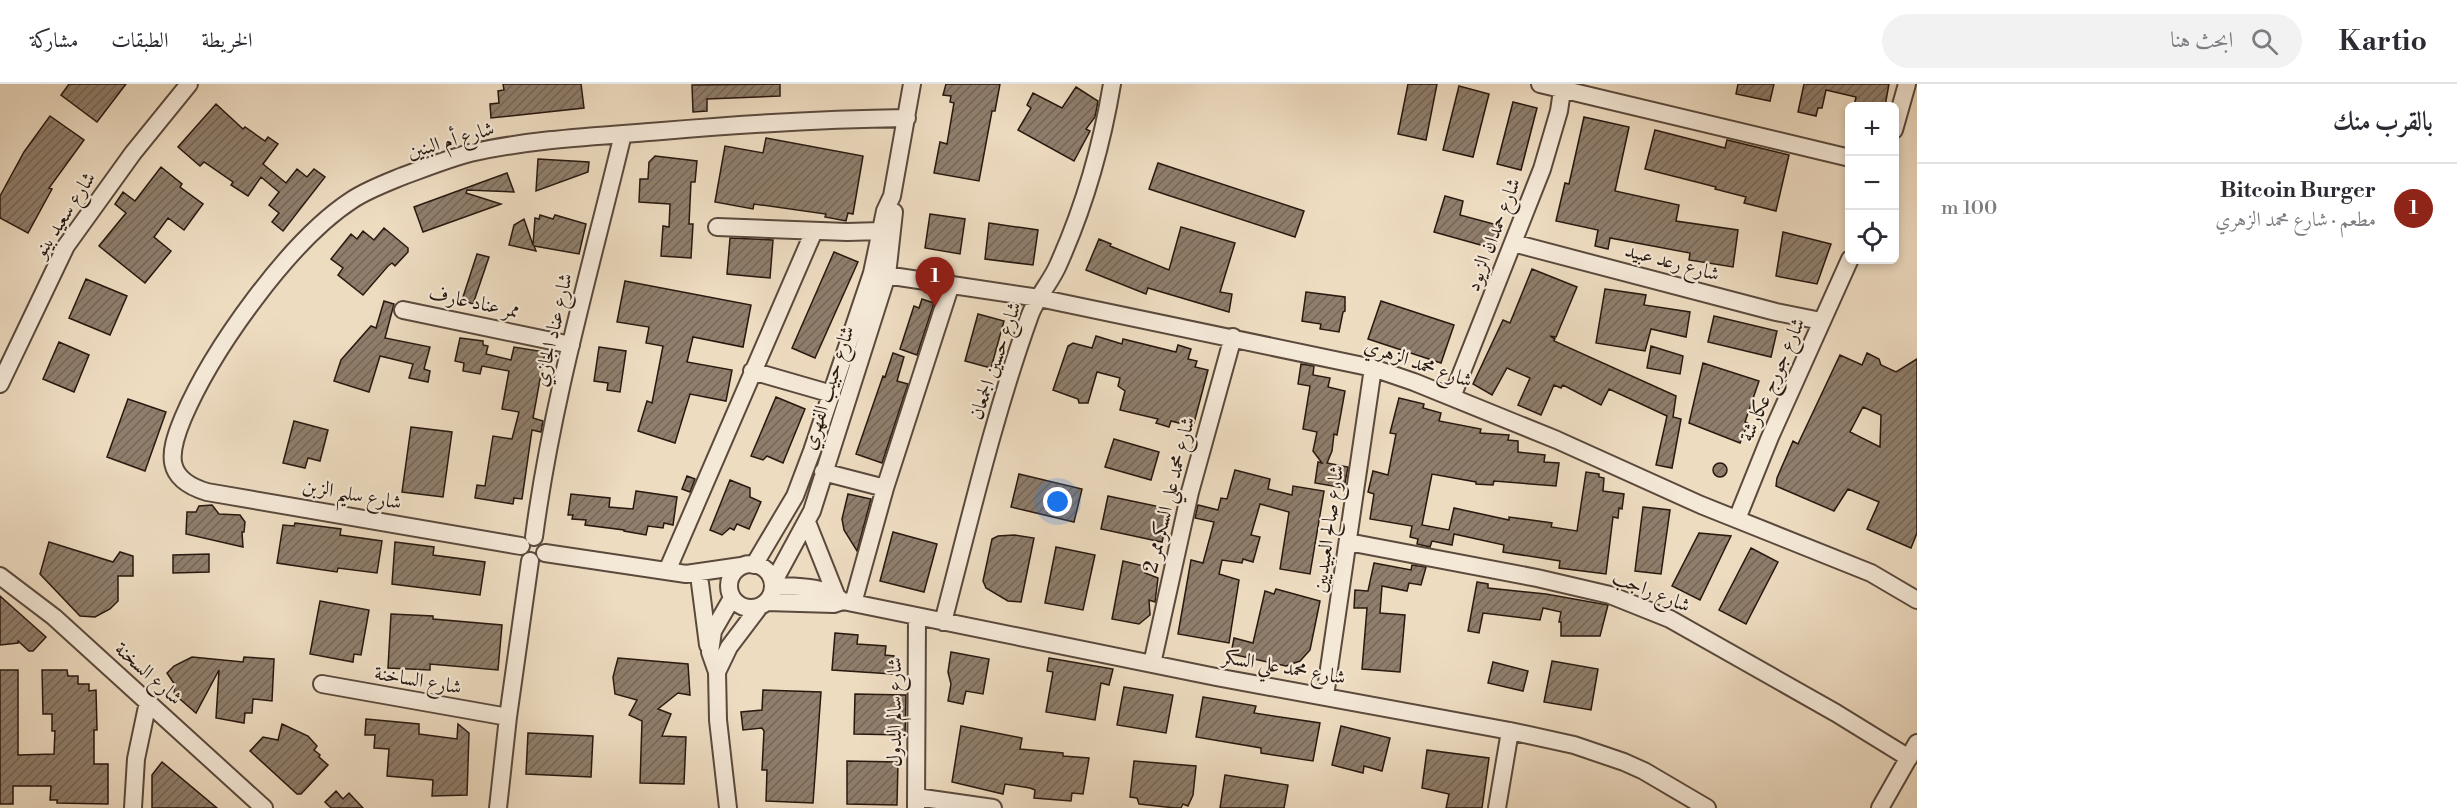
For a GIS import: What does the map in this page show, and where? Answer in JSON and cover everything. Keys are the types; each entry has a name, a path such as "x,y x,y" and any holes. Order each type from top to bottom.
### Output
{"street":[{"name":"شارع سعيد بينو","path":"0,384 66,246 127,161 189,84"},
{"name":"شارع حبيب الفهري","path":"748,566 795,496 832,394 880,274 881,231 885,211 892,196 912,84"},
{"name":"شارع حسين الجمعان","path":"943,622 987,452 1031,313 1059,264 1094,165 1112,84"},
{"path":"1540,84 1563,87 1845,157"},
{"path":"1899,112 1907,84"},
{"name":"شارع حمدان الزيود","path":"1452,397 1551,144 1563,87"},
{"name":"شارع أم البنين","path":"179,478 174,466 175,439 206,373 278,269 298,247 351,200 402,177 469,154 537,143 791,121 907,118"},
{"name":"شارع عناد الجازي","path":"527,541 571,345 623,134"},
{"name":"شارع حبيب الفهري","path":"773,584 807,522 823,472 880,274 894,213 892,196"},
{"path":"717,226 814,231 881,231"},
{"path":"667,571 814,231"},
{"name":"شارع رعد عبيد","path":"1513,243 1776,312 1821,321"},
{"name":"شارع جورج عكارشة","path":"1737,519 1770,437 1848,264"},
{"name":"شارع محمد الزهري","path":"880,274 1039,298 1373,368 1557,440 1701,506 1871,573 1917,600"},
{"path":"844,600 885,488 951,284"},
{"name":"ممر عناد عارف","path":"404,310 571,345"},
{"name":"شارع محمد علي السكر ممر 2","path":"1152,664 1195,476 1233,338"},
{"name":"شارع صالح العبيديين","path":"1325,696 1373,368"},
{"path":"752,371 832,394"},
{"path":"823,472 885,488"},
{"name":"شارع سليم الزبن","path":"179,478 191,487 207,492 527,541"},
{"path":"807,522 844,600"},
{"path":"527,541 521,552 537,557 667,571 693,579 731,597 741,607 748,608 763,604"},
{"name":"شارع راجب","path":"1348,542 1537,578 1610,596 1681,625 1909,758"},
{"path":"498,808 508,717 537,557"},
{"path":"693,579 748,566 767,571 773,584 763,604 729,647 717,672"},
{"path":"710,652 713,631 731,597 729,583 731,576 748,566"},
{"name":"شارع السخنة","path":"0,576 54,617 264,808"},
{"path":"693,579 717,672 718,720 728,808"},
{"name":"شارع محمد علي السكر","path":"773,584 816,590 844,600 917,617 1574,745 1624,762 1707,808"},
{"name":"شارع محمد علي السكر","path":"763,604 813,604 844,600"},
{"name":"شارع سالم البدول","path":"916,802 917,617"},
{"name":"شارع الساخنة","path":"322,684 508,717"},
{"path":"133,808 136,759 148,702"},
{"path":"1497,808 1510,731"},
{"path":"1880,808 1917,743"},
{"path":"916,802 993,808"}],"building":[{"path":"69,84 126,84 97,122 61,95"},
{"path":"503,84 581,84 584,108 491,118 490,104 499,103 498,91 504,90"},
{"path":"780,84 780,96 707,99 707,111 693,112 692,85"},
{"path":"946,84 1000,84 995,111 992,111 979,181 934,173 940,142 947,144 954,103 950,102 951,96 943,95"},
{"path":"1408,84 1437,84 1426,140 1398,134"},
{"path":"1738,84 1774,84 1770,101 1736,94"},
{"path":"1804,84 1889,84 1886,102 1855,102 1856,97 1826,90 1822,108 1818,108 1816,116 1798,112"},
{"path":"1459,86 1489,94 1473,157 1443,150"},
{"path":"1076,87 1098,101 1095,117 1086,129 1090,131 1074,161 1018,130 1031,108 1027,105 1033,93 1062,108"},
{"path":"1513,102 1537,108 1521,170 1497,164"},
{"path":"216,104 243,129 245,127 265,141 268,137 278,144 263,164 286,183 297,169 307,177 314,169 325,177 283,231 272,222 279,213 269,205 279,192 261,177 248,196 231,185 233,182 204,162 200,166 178,147"},
{"path":"50,116 84,140 49,188 52,189 28,233 0,218 0,196 24,152"},
{"path":"1584,117 1629,127 1615,191 1679,205 1676,221 1738,230 1733,267 1689,260 1690,253 1610,238 1608,249 1595,246 1598,230 1556,221 1565,183 1569,184"},
{"path":"1655,130 1725,148 1727,140 1789,155 1776,211 1744,203 1746,197 1715,189 1716,187 1645,169"},
{"path":"766,138 863,156 853,214 848,213 846,221 825,217 826,214 754,204 753,209 715,202 725,146 763,153"},
{"path":"655,156 697,161 695,182 691,182 689,224 693,224 691,258 661,256 663,226 669,227 670,204 639,202 640,179 648,179 649,162"},
{"path":"538,159 589,162 588,172 536,191"},
{"path":"1158,163 1304,211 1295,237 1149,189"},
{"path":"161,167 182,184 180,187 203,204 184,230 168,218 154,237 171,251 145,283 99,246 126,213 115,204 123,192 135,201"},
{"path":"507,173 514,192 467,190 466,193 501,204 423,232 414,207"},
{"path":"1445,196 1463,201 1460,215 1501,226 1495,249 1434,232"},
{"path":"930,214 965,219 960,254 925,248"},
{"path":"540,215 553,219 555,215 586,224 579,254 534,246 536,251 509,245 514,225 524,219 533,245 535,218 539,219"},
{"path":"989,223 1038,230 1033,265 985,259"},
{"path":"1181,227 1235,243 1220,292 1232,294 1229,312 1148,288 1146,294 1086,270 1099,239 1111,244 1110,246 1169,270"},
{"path":"384,228 408,248 408,252 395,266 392,263 388,266 363,295 338,275 343,268 331,259 351,234 357,239 363,231 374,240"},
{"path":"1783,232 1831,244 1817,284 1776,276"},
{"path":"730,238 773,240 770,278 727,274"},
{"path":"834,252 858,262 815,358 792,348"},
{"path":"477,254 489,257 473,304 462,300"},
{"path":"1532,269 1577,287 1556,337 1550,336 1555,339 1554,341 1676,396 1673,417 1681,419 1672,468 1656,465 1667,416 1609,389 1601,405 1563,385 1561,388 1554,385 1541,415 1518,405 1530,378 1507,368 1492,395 1473,384 1503,320 1510,323"},
{"path":"86,279 127,296 110,335 69,318"},
{"path":"625,281 751,305 743,347 693,337 687,362 732,370 726,401 690,394 675,443 638,431 647,401 652,403 663,346 646,343 649,327 617,322"},
{"path":"1605,289 1646,295 1644,305 1690,312 1686,337 1651,329 1645,351 1596,343"},
{"path":"1306,292 1345,297 1345,311 1339,332 1320,329 1321,324 1302,321"},
{"path":"922,299 934,303 917,355 900,349 914,306 919,308"},
{"path":"384,301 394,304 385,338 430,347 424,369 430,371 428,382 409,378 413,364 380,356 369,392 334,381 341,360 371,326 376,328"},
{"path":"1381,301 1454,325 1441,363 1368,339"},
{"path":"978,314 1004,321 991,368 965,361"},
{"path":"1714,316 1777,331 1771,357 1708,342"},
{"path":"1096,336 1122,344 1123,339 1176,352 1178,345 1191,349 1188,359 1197,361 1195,367 1208,370 1194,423 1171,421 1169,427 1156,423 1158,419 1120,410 1125,391 1118,386 1120,378 1097,372 1088,403 1079,403 1078,399 1053,390 1068,346 1073,343 1092,348"},
{"path":"460,338 483,341 483,345 488,346 486,354 511,360 514,347 545,352 533,418 543,421 541,432 532,430 522,499 514,498 513,504 475,498 477,485 485,486 493,436 512,439 519,412 502,409 509,371 482,366 480,374 463,371 464,363 455,361"},
{"path":"59,342 89,355 74,392 43,379"},
{"path":"1651,346 1683,356 1680,374 1647,368"},
{"path":"599,347 626,351 620,392 607,390 608,383 594,381"},
{"path":"893,353 904,357 897,381 908,384 882,463 856,454"},
{"path":"1867,353 1879,359 1881,365 1896,372 1917,359 1917,533 1911,548 1867,529 1879,502 1848,489 1834,511 1776,486 1777,478 1793,441 1798,444 1840,355 1862,365","holes":["1863,407 1881,415 1880,447 1850,432"]},
{"path":"1703,363 1759,381 1740,443 1689,423"},
{"path":"1301,364 1314,366 1313,375 1330,378 1328,387 1345,391 1337,435 1334,434 1332,451 1327,463 1348,467 1344,488 1315,483 1318,462 1322,463 1313,451 1317,432 1303,429 1310,386 1298,384"},
{"path":"776,397 805,409 783,463 767,456 763,460 751,456"},
{"path":"1399,398 1424,404 1423,408 1441,413 1439,421 1481,429 1480,433 1509,435 1508,440 1518,441 1518,452 1545,455 1544,462 1559,463 1556,486 1494,481 1493,485 1476,484 1476,482 1432,474 1422,525 1449,530 1454,508 1509,520 1509,517 1552,523 1551,527 1577,531 1586,472 1599,474 1599,477 1604,478 1603,491 1624,494 1618,518 1613,517 1606,574 1559,568 1560,561 1503,552 1504,545 1454,534 1452,545 1432,541 1430,547 1417,544 1418,539 1410,537 1412,526 1370,519 1374,494 1368,492 1373,471 1388,475 1396,434 1390,433"},
{"path":"128,399 166,412 145,471 107,457"},
{"path":"294,421 328,430 320,461 308,458 305,468 283,463"},
{"path":"411,427 452,432 443,497 402,492"},
{"path":"1114,439 1159,452 1151,480 1105,467"},
{"path":"1720,463 1725,465 1727,470 1725,475 1720,477 1715,475 1713,470 1715,465"},
{"path":"1235,470 1270,479 1268,489 1292,495 1293,486 1324,491 1310,574 1280,569 1289,512 1260,504 1251,535 1260,537 1253,562 1243,559 1242,563 1222,560 1219,574 1239,580 1229,643 1178,634 1191,560 1203,563 1214,522 1195,518 1198,505 1218,510 1221,498 1227,499"},
{"path":"1019,474 1082,489 1074,522 1011,507"},
{"path":"687,476 695,479 690,492 682,489"},
{"path":"730,480 750,488 750,497 761,502 749,529 737,524 734,530 730,528 722,535 710,530"},
{"path":"636,491 677,497 673,525 664,523 663,528 648,526 646,535 585,525 586,520 572,519 573,515 568,515 571,494 610,498 609,507 633,509"},
{"path":"848,494 871,499 857,551 844,530 842,519"},
{"path":"1108,496 1170,509 1162,542 1101,529"},
{"path":"212,505 219,514 240,515 245,522 244,532 242,532 243,547 186,534 187,512 196,512 199,506"},
{"path":"1643,507 1670,510 1661,574 1635,571"},
{"path":"295,523 341,529 340,535 382,541 377,573 338,568 337,572 277,563 283,525 294,526"},
{"path":"893,532 937,544 924,592 880,581"},
{"path":"1699,533 1731,536 1700,600 1672,586"},
{"path":"1014,535 1034,538 1021,602 1008,601 986,588 983,581 992,539 998,536"},
{"path":"49,542 113,562 120,552 133,556 133,576 118,576 118,601 110,609 95,617 80,616 40,574"},
{"path":"395,542 434,547 433,555 485,562 480,595 392,584"},
{"path":"1056,547 1095,555 1083,610 1045,603"},
{"path":"1751,548 1778,562 1746,624 1719,610"},
{"path":"209,554 209,572 173,573 173,555"},
{"path":"1123,561 1144,566 1145,573 1158,578 1155,602 1149,600 1150,615 1139,624 1112,619"},
{"path":"1374,563 1411,570 1412,565 1426,567 1421,585 1409,583 1407,591 1382,586 1380,613 1405,615 1400,672 1362,669 1367,608 1354,608 1355,590 1368,591"},
{"path":"1477,582 1488,584 1488,588 1546,594 1608,605 1600,636 1561,636 1561,622 1559,622 1561,612 1543,608 1540,620 1483,613 1479,633 1468,631"},
{"path":"1276,589 1320,601 1310,650 1300,661 1286,666 1231,654 1234,638 1253,643 1265,591 1274,594"},
{"path":"0,596 46,637 33,651 29,651 18,641 18,643 0,645"},
{"path":"320,601 369,610 361,655 354,654 353,662 310,654"},
{"path":"391,614 433,616 433,619 502,625 498,670 430,664 430,670 388,668"},
{"path":"835,633 858,635 857,644 886,646 885,655 894,656 892,674 832,670"},
{"path":"951,652 989,659 983,694 966,691 963,704 948,701 951,684 948,672"},
{"path":"192,657 243,662 244,657 274,659 272,701 253,699 252,713 245,713 244,723 216,718 219,670 196,713 174,694 175,685 167,673 174,666"},
{"path":"618,658 688,664 690,695 678,693 658,709 671,714 662,736 686,737 684,784 640,783 642,721 629,715 637,700 615,694 613,677"},
{"path":"1049,658 1113,669 1109,685 1101,683 1095,720 1046,712 1053,672 1047,671"},
{"path":"1552,661 1598,669 1591,710 1544,702"},
{"path":"1493,662 1528,671 1523,691 1488,683"},
{"path":"0,670 18,670 18,755 54,754 55,731 52,731 52,714 43,714 42,670 67,670 68,676 78,676 78,684 89,684 89,691 96,690 97,730 94,730 94,764 108,764 108,804 57,803 57,800 50,800 51,786 13,786 13,804 0,804"},
{"path":"1124,687 1173,695 1166,733 1117,725"},
{"path":"763,690 821,692 813,803 766,801 767,770 762,770 764,731 762,728 743,730 741,712 762,710"},
{"path":"855,694 906,695 905,735 854,734"},
{"path":"1203,697 1256,706 1254,713 1320,723 1313,761 1261,753 1261,748 1196,737"},
{"path":"366,719 419,724 419,734 457,739 458,724 469,733 467,795 432,796 433,780 387,776 389,749 374,748 375,735 365,735"},
{"path":"282,724 308,736 317,746 314,750 328,765 301,794 297,794 250,751 263,737 278,740"},
{"path":"961,726 1022,738 1020,749 1089,758 1083,794 1072,793 1071,801 1034,798 1035,790 1030,788 1005,784 1003,794 952,782"},
{"path":"1341,726 1390,738 1382,771 1364,766 1363,773 1332,765"},
{"path":"528,733 593,736 591,777 526,774"},
{"path":"1427,750 1489,758 1482,808 1446,808 1449,794 1422,788"},
{"path":"847,761 898,762 897,805 847,804"},
{"path":"1134,761 1196,766 1193,795 1188,806 1183,804 1181,808 1175,808 1139,804 1137,798 1130,797"},
{"path":"162,762 217,808 152,808 152,775"},
{"path":"1225,775 1288,785 1284,808 1220,808"},
{"path":"336,791 343,799 349,793 363,808 331,808 325,802"}],"place":[{"name":"Bitcoin Burger","path":"935,307"}]}
